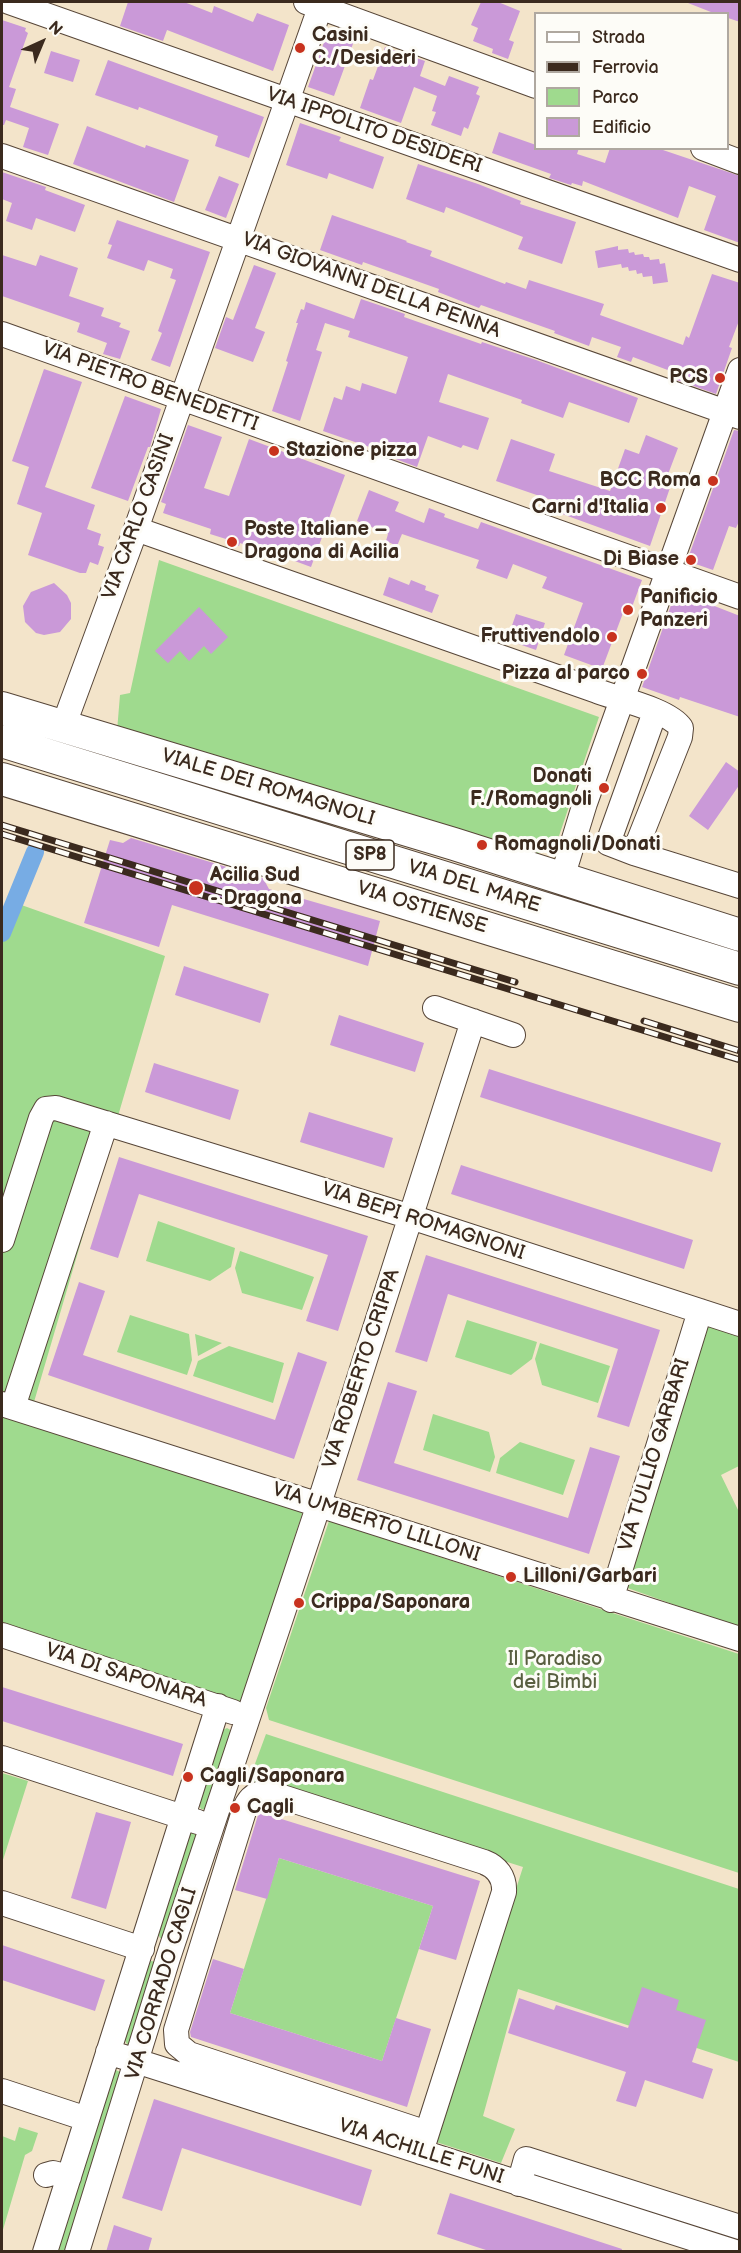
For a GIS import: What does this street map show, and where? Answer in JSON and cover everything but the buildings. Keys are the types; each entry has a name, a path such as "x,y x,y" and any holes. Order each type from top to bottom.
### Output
{"main road":[{"name":"VIALE DEI ROMAGNOLI","path":"2,708 562,878 740,935"},
{"name":"VIA DEL MARE","path":"2,741 740,969"},
{"name":"VIA OSTIENSE","path":"2,779 740,1006"}],"street":[{"name":"VIA IPPOLITO DESIDERI","path":"9,2 740,260"},
{"name":"VIA CARLO CASINI","path":"63,727 136,529 238,238 286,100 316,3"},
{"path":"316,3 534,85"},
{"path":"708,150 740,162"},
{"name":"VIA GIOVANNI DELLA PENNA","path":"2,156 732,414"},
{"name":"VIA PIETRO BENEDETTI","path":"2,334 740,597"},
{"path":"562,878 622,700 669,571 732,414 740,370"},
{"path":"136,529 622,700 655,712 678,724 681,728 680,737 634,853"},
{"path":"655,712 608,843 740,886"},
{"path":"435,1008 513,1035"},
{"name":"VIA ROBERTO CRIPPA","path":"250,1718 473,1021"},
{"path":"2,1240 46,1109 56,1108 106,1123"},
{"name":"VIA BEPI ROMAGNONI","path":"106,1123 411,1217 740,1324"},
{"name":"VIA UMBERTO LILLONI","path":"106,1123 7,1406 740,1639"},
{"name":"VIA TULLIO GARBARI","path":"610,1599 699,1311"},
{"name":"VIA DI SAPONARA","path":"2,1635 250,1718"},
{"name":"VIA CORRADO CAGLI","path":"45,2252 57,2176 87,2119 218,1706"},
{"name":"VIA CORRADO CAGLI","path":"77,2252 138,2062 168,1958 250,1718"},
{"path":"2,1758 212,1826"},
{"path":"273,1794 484,1862 498,1871 503,1879 504,1892 424,2143 189,2054 177,2044 176,2030 242,1819 248,1802 255,1795 273,1794"},
{"name":"VIA CORRADO CAGLI","path":"2,1903 145,1940"},
{"path":"145,1940 168,1958"},
{"name":"VIA ACHILLE FUNI","path":"108,2052 424,2143 519,2184 728,2249"},
{"path":"2,2091 87,2119"},
{"path":"519,2184 526,2159 740,2227"},
{"path":"709,2218 728,2249"}],"green space":[{"path":"159,560 599,717 558,839 545,851 538,853 303,782 117,731 120,695 130,693"},
{"path":"13,902 165,956 29,1419 303,1511 241,1703 2,1622 2,928"},
{"path":"158,1221 235,1248 231,1267 210,1281 146,1261"},
{"path":"240,1251 314,1277 302,1310 242,1293 235,1268"},
{"path":"130,1315 189,1334 192,1360 187,1375 117,1352"},
{"path":"467,1320 537,1342 532,1359 511,1375 455,1357"},
{"path":"704,1320 739,1332 739,1466 721,1475 739,1512 739,1628 622,1586"},
{"path":"195,1334 222,1343 198,1356"},
{"path":"540,1343 610,1366 598,1403 542,1385 535,1359"},
{"path":"229,1346 284,1363 273,1403 193,1376 198,1361"},
{"path":"433,1414 489,1432 495,1457 490,1472 423,1450"},
{"path":"520,1442 575,1460 563,1495 496,1473 500,1458"},
{"name":"Il Paradiso dei Bimbi","path":"329,1521 739,1654 739,1873 269,1720 266,1708"},
{"path":"227,1728 234,1732 207,1810 201,1809 199,1805 223,1730"},
{"path":"266,1734 739,1889 739,2062 518,1989 483,2116 515,2129 501,2163 436,2142 523,1867 249,1780"},
{"path":"2,1773 28,1781 2,1863"},
{"path":"192,1832 197,1834 165,1939 160,1938 158,1933 189,1835"},
{"path":"279,1858 433,1906 382,2061 230,2013"},
{"path":"151,1961 156,1962 132,2045 127,2044 124,2039 147,1964"},
{"path":"116,2070 122,2073 68,2251 54,2252 111,2075"},
{"path":"19,2127 38,2133 32,2151 25,2155 2,2233 2,2136 15,2141"}],"waterway":[{"path":"2,933 35,852"}],"railway":[{"path":"2,825 515,982"},
{"path":"2,834 740,1060"},
{"path":"644,1021 740,1051"}],"place":[{"name":"Casini C./Desideri","path":"300,48"},
{"name":"PCS","path":"720,378"},
{"name":"Stazione pizza","path":"274,451"},
{"name":"BCC Roma","path":"713,481"},
{"name":"Carni d'Italia","path":"661,508"},
{"name":"Poste Italiane – Dragona di Acilia","path":"232,542"},
{"name":"Di Biase","path":"691,560"},
{"name":"Panificio Panzeri","path":"628,610"},
{"name":"Fruttivendolo","path":"612,637"},
{"name":"Pizza al parco","path":"642,674"},
{"name":"Donati F./Romagnoli","path":"604,788"},
{"name":"Romagnoli/Donati","path":"482,845"},
{"name":"Acilia Sud - Dragona","path":"196,888"},
{"name":"Lilloni/Garbari","path":"511,1577"},
{"name":"Crippa/Saponara","path":"299,1603"},
{"name":"Cagli/Saponara","path":"188,1777"},
{"name":"Cagli","path":"235,1808"}]}
